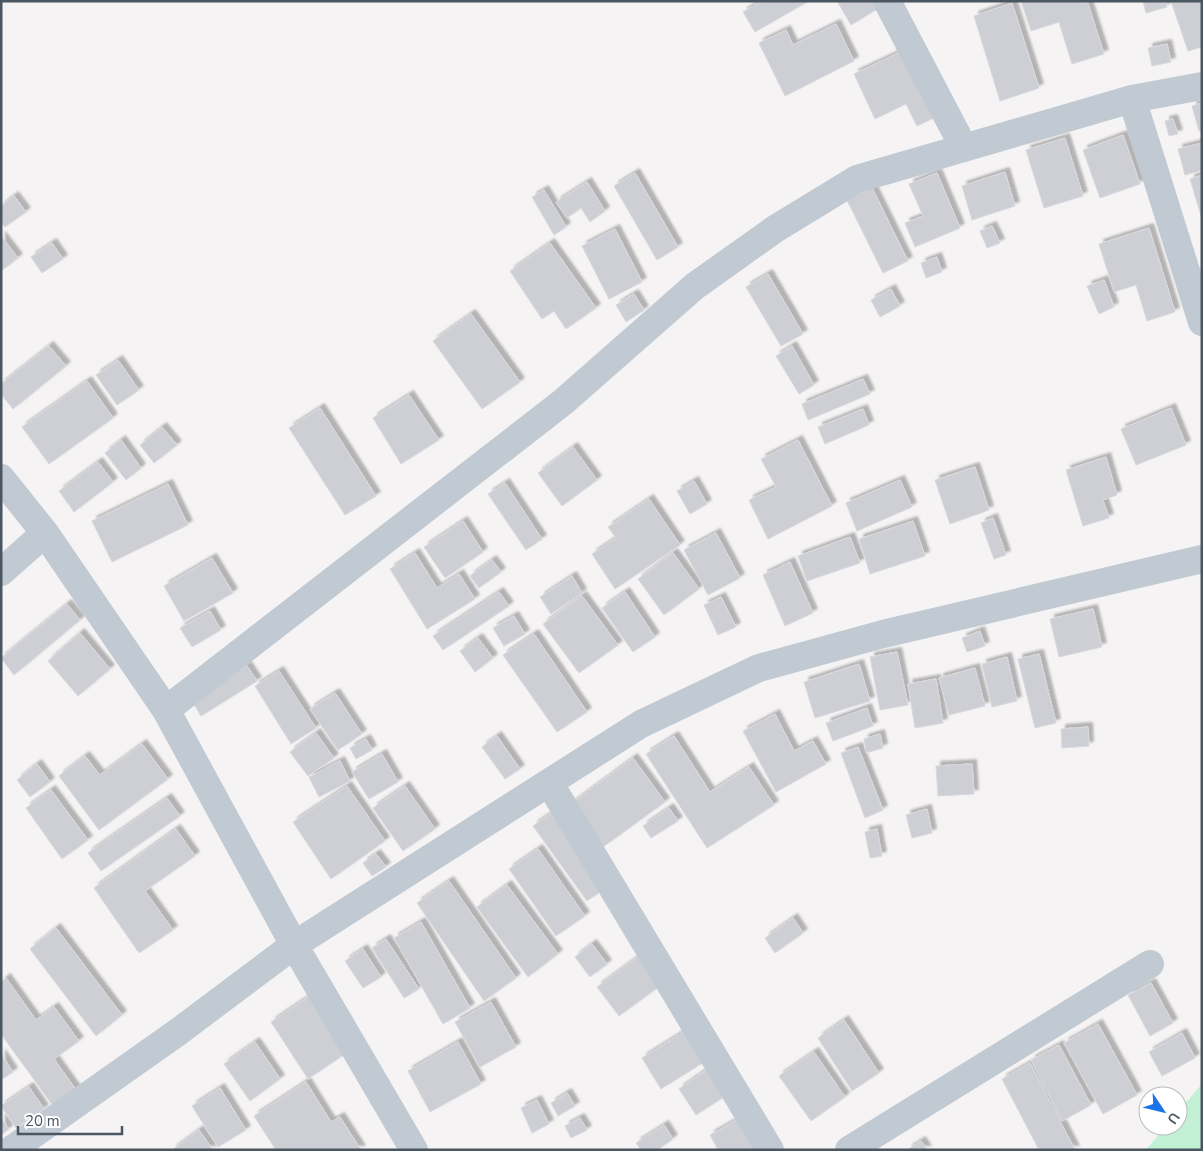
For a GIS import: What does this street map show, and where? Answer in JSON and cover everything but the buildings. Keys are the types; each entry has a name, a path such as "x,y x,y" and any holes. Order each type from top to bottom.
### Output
{"street":[{"path":"887,1 964,148"},
{"path":"166,710 563,402 695,286 774,228 858,179 1132,99 1202,86"},
{"path":"1132,99 1202,322"},
{"path":"1,478 45,533 166,710 294,945 414,1150"},
{"path":"1,572 45,533"},
{"path":"11,1150 178,1032 294,945 550,784 641,724 759,668 883,634 1202,559"},
{"path":"550,784 770,1150"},
{"path":"848,1150 1150,964"}],"green space":[{"path":"1202,1084 1202,1150 1146,1150 1158,1136 1188,1136 1188,1100"}]}
